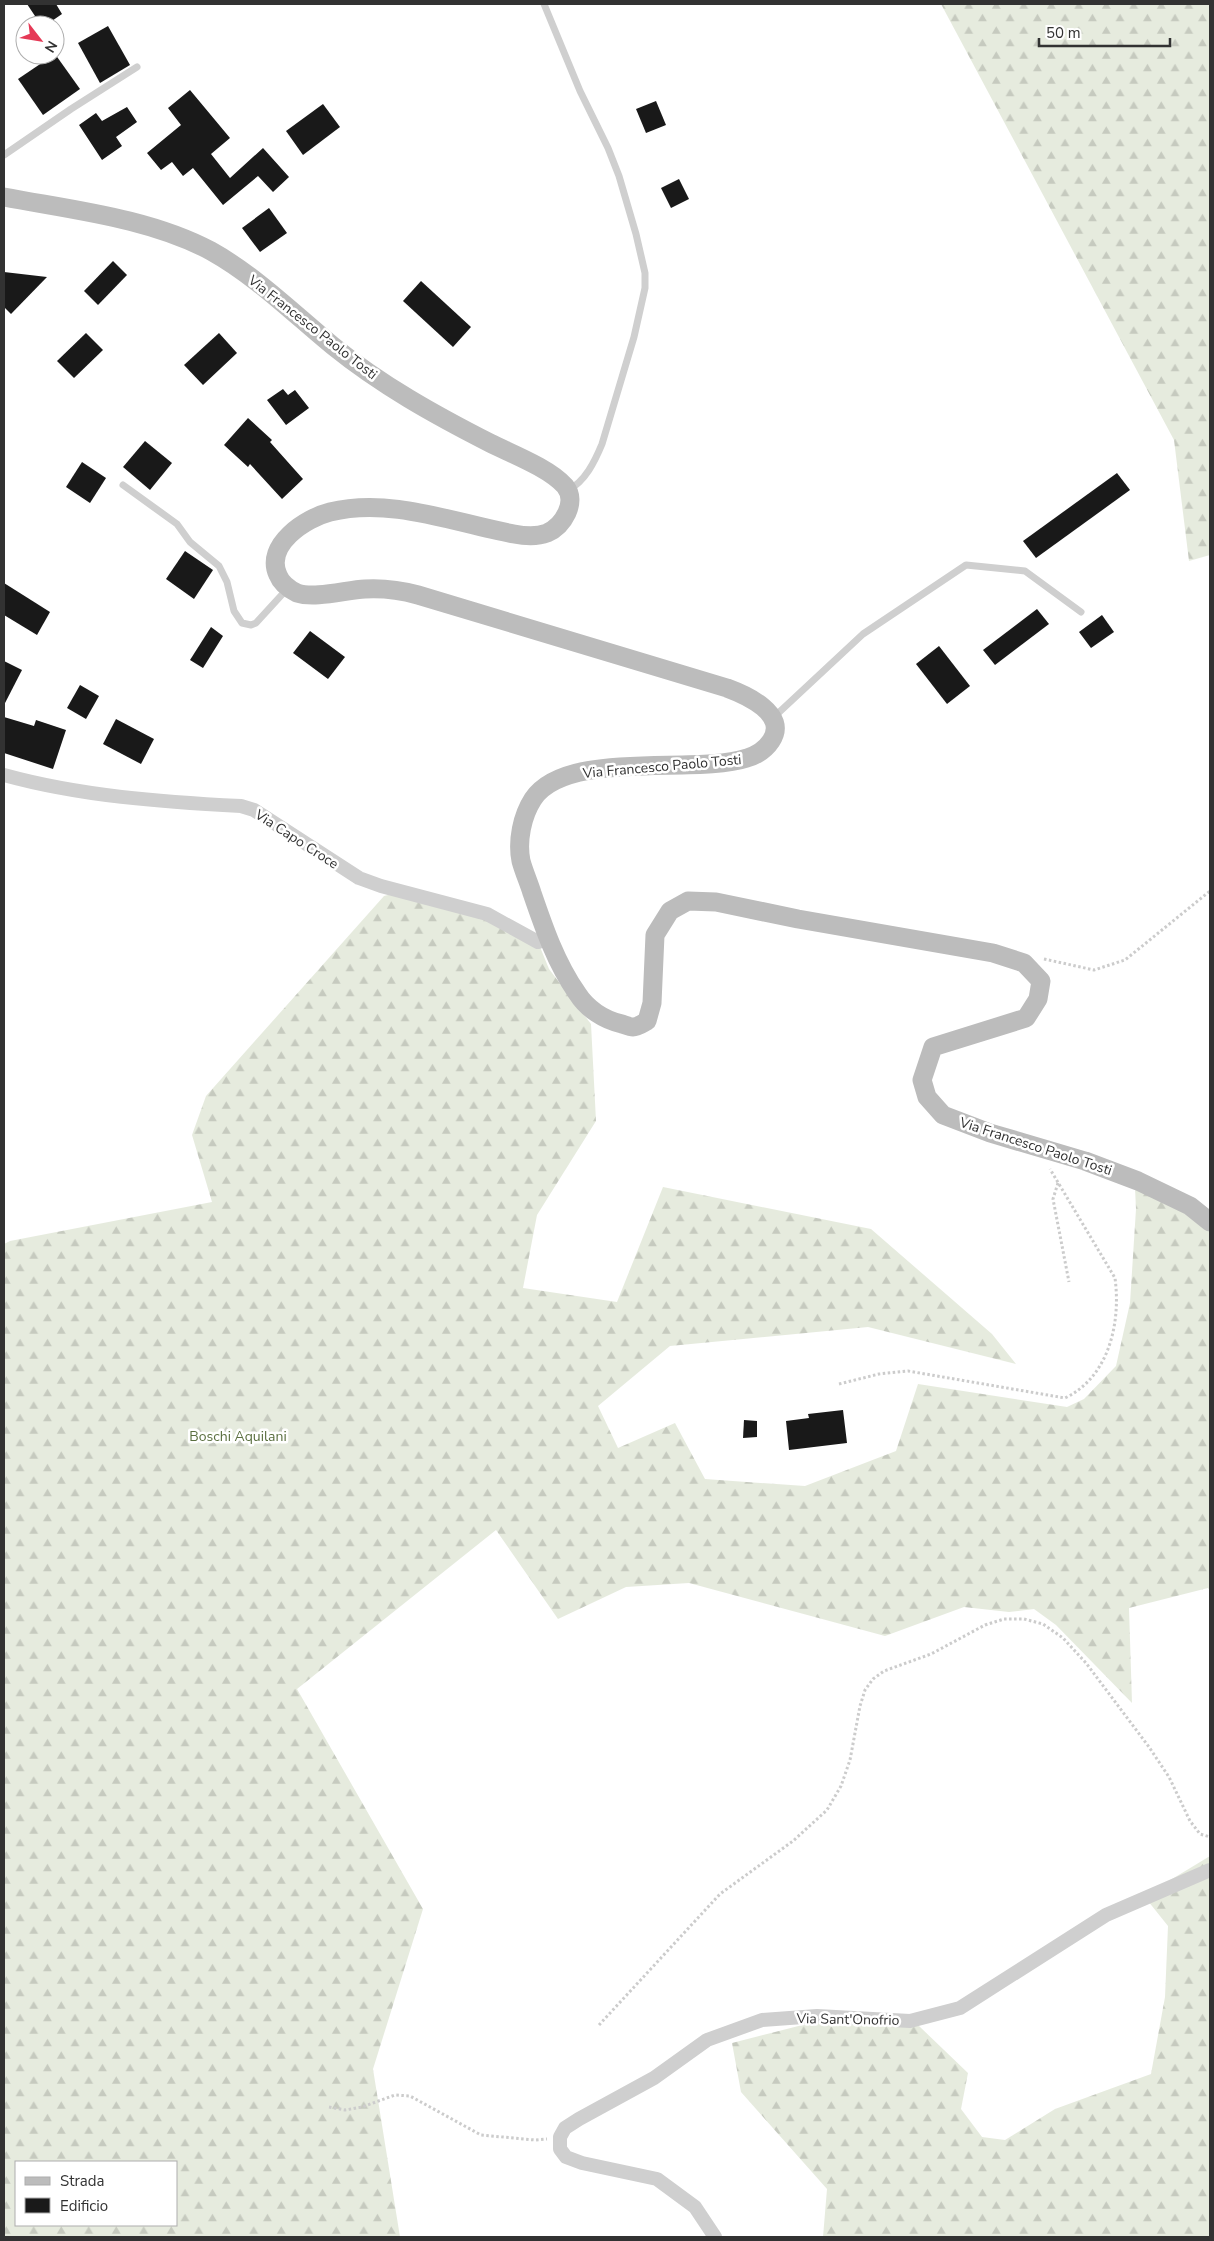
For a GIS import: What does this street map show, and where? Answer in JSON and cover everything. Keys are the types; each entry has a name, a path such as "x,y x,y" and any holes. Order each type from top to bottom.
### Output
{"main road":[{"name":"Via Francesco Paolo Tosti","path":"4,197 138,225 181,238 211,251 248,276 334,347 386,385 451,423 537,467 559,481 568,490"},
{"path":"568,490 570,502 565,516 554,528 539,535 506,533 389,508 355,508 328,513 310,520 294,531 277,553 275,562 276,572 288,587 306,595 375,588 396,590 425,597 727,688 757,702 772,718"},
{"name":"Via Francesco Paolo Tosti","path":"772,718 776,730 771,741 758,754 746,759 725,763 651,765 584,772 562,777 548,784 534,798 525,816 521,836 521,860 547,939 577,994 592,1010 608,1021 633,1027 647,1021 652,1003 655,935 670,911 688,902 716,902 798,919 993,953 1024,963 1041,981 1038,999 1026,1018 933,1047 922,1080 927,1097 943,1115 990,1133 1085,1161 1138,1181 1190,1206 1210,1222"}],"street":[{"name":"Via Capo Croce","path":"4,776 114,795 241,806 254,810 359,878 381,886 487,914 538,942 547,939"},
{"name":"Via Sant'Onofrio","path":"560,2138 565,2128 579,2118 654,2078 707,2040 762,2020 817,2016 910,2021 960,2008 1106,1915 1210,1870"},
{"path":"560,2138 560,2149 566,2157 582,2163 657,2179 695,2207 715,2237"}],"lane":[{"path":"544,4 580,91 608,148 619,176 636,234 646,288 634,337 602,444 596,458 582,478 568,490"},
{"path":"4,155 137,67"},
{"path":"123,485 177,524 192,544 219,566 227,582 234,611 242,623 250,625 256,623 288,587"},
{"path":"772,718 862,634 966,565 1025,571 1081,612"}],"path":[{"path":"1031,970 1044,958 1094,970 1125,960 1210,891"},
{"path":"839,1384 879,1374 908,1371 1065,1398 1075,1393 1092,1377 1105,1357 1115,1327 1118,1298 1115,1278 1037,1147"},
{"path":"1058,1182 1053,1199 1069,1282"},
{"path":"599,2025 720,1894 793,1841 827,1810 841,1786 850,1760 860,1706 865,1690 873,1679 884,1671 946,1647 984,1626 1004,1619 1024,1619 1044,1624 1062,1638 1086,1663 1169,1777 1190,1821 1200,1834 1210,1837"},
{"path":"329,2107 346,2110 362,2107 395,2095 410,2096 481,2135 535,2140 560,2138"}],"green space":[{"path":"941,4 1210,4 1210,555 1189,561 1174,440"},
{"name":"Boschi Aquilani","path":"403,891 471,911 538,942 549,969 591,1024 596,1121 537,1215 523,1288 617,1302 663,1187 871,1229 992,1334 1016,1364 868,1327 670,1346 598,1406 618,1448 675,1423 705,1479 805,1486 896,1451 918,1384 1067,1407 1084,1399 1116,1366 1130,1303 1136,1209 1135,1188 1185,1213 1210,1232 1210,1591 1208,1588 1129,1608 1132,1703 1056,1625 1034,1609 1009,1612 964,1607 885,1636 689,1583 626,1587 558,1619 496,1530 297,1689 423,1909 373,2069 400,2237 4,2237 4,1244 10,1241 212,1202 192,1135 206,1096 384,896"},
{"path":"1210,1856 1210,2237 823,2237 827,2189 741,2092 732,2043 818,2021 919,2026 968,2073 961,2109 982,2137 1005,2140 1055,2109 1151,2074 1165,1997 1168,1926 1144,1896"}],"building":[{"path":"27,4 56,4 62,14 61,15 34,15"},
{"path":"108,26 130,65 100,83 78,43"},
{"path":"39,65 63,65 80,89 43,115 18,79"},
{"path":"190,90 230,138 211,154 230,178 263,148 289,177 273,192 258,176 223,205 193,168 183,176 172,162 161,170 147,153 181,125 168,108"},
{"path":"656,101 666,125 646,133 636,109"},
{"path":"323,104 340,127 303,155 286,131"},
{"path":"127,107 137,122 116,137 122,146 102,160 79,125 96,113 102,121"},
{"path":"679,179 689,199 671,208 661,188"},
{"path":"269,208 287,233 260,252 242,228"},
{"path":"113,261 127,275 98,305 84,291"},
{"path":"4,272 47,277 11,314 4,307"},
{"path":"421,281 471,327 453,347 403,301"},
{"path":"86,333 103,350 74,378 57,361"},
{"path":"219,333 237,353 203,385 184,365"},
{"path":"283,389 288,395 295,390 309,408 286,425 267,400"},
{"path":"248,418 272,440 270,442 303,479 282,499 250,464 248,467 224,445"},
{"path":"145,441 172,463 150,490 123,467"},
{"path":"82,462 106,478 90,503 66,487"},
{"path":"1117,473 1130,490 1036,558 1023,541"},
{"path":"185,551 213,570 194,599 166,579"},
{"path":"4,583 50,612 37,635 4,615"},
{"path":"1037,609 1049,624 995,665 983,650"},
{"path":"1102,615 1114,632 1091,648 1079,632"},
{"path":"211,627 223,636 203,668 190,660"},
{"path":"310,631 345,657 328,679 293,653"},
{"path":"939,646 970,686 947,704 916,664"},
{"path":"4,661 22,670 4,705"},
{"path":"80,685 99,696 86,719 67,708"},
{"path":"4,717 34,726 36,720 66,730 53,769 4,753"},
{"path":"116,719 154,739 141,764 103,744"},
{"path":"843,1410 847,1443 789,1450 786,1421 809,1418 808,1414"},
{"path":"744,1420 757,1421 757,1437 743,1438"}]}
